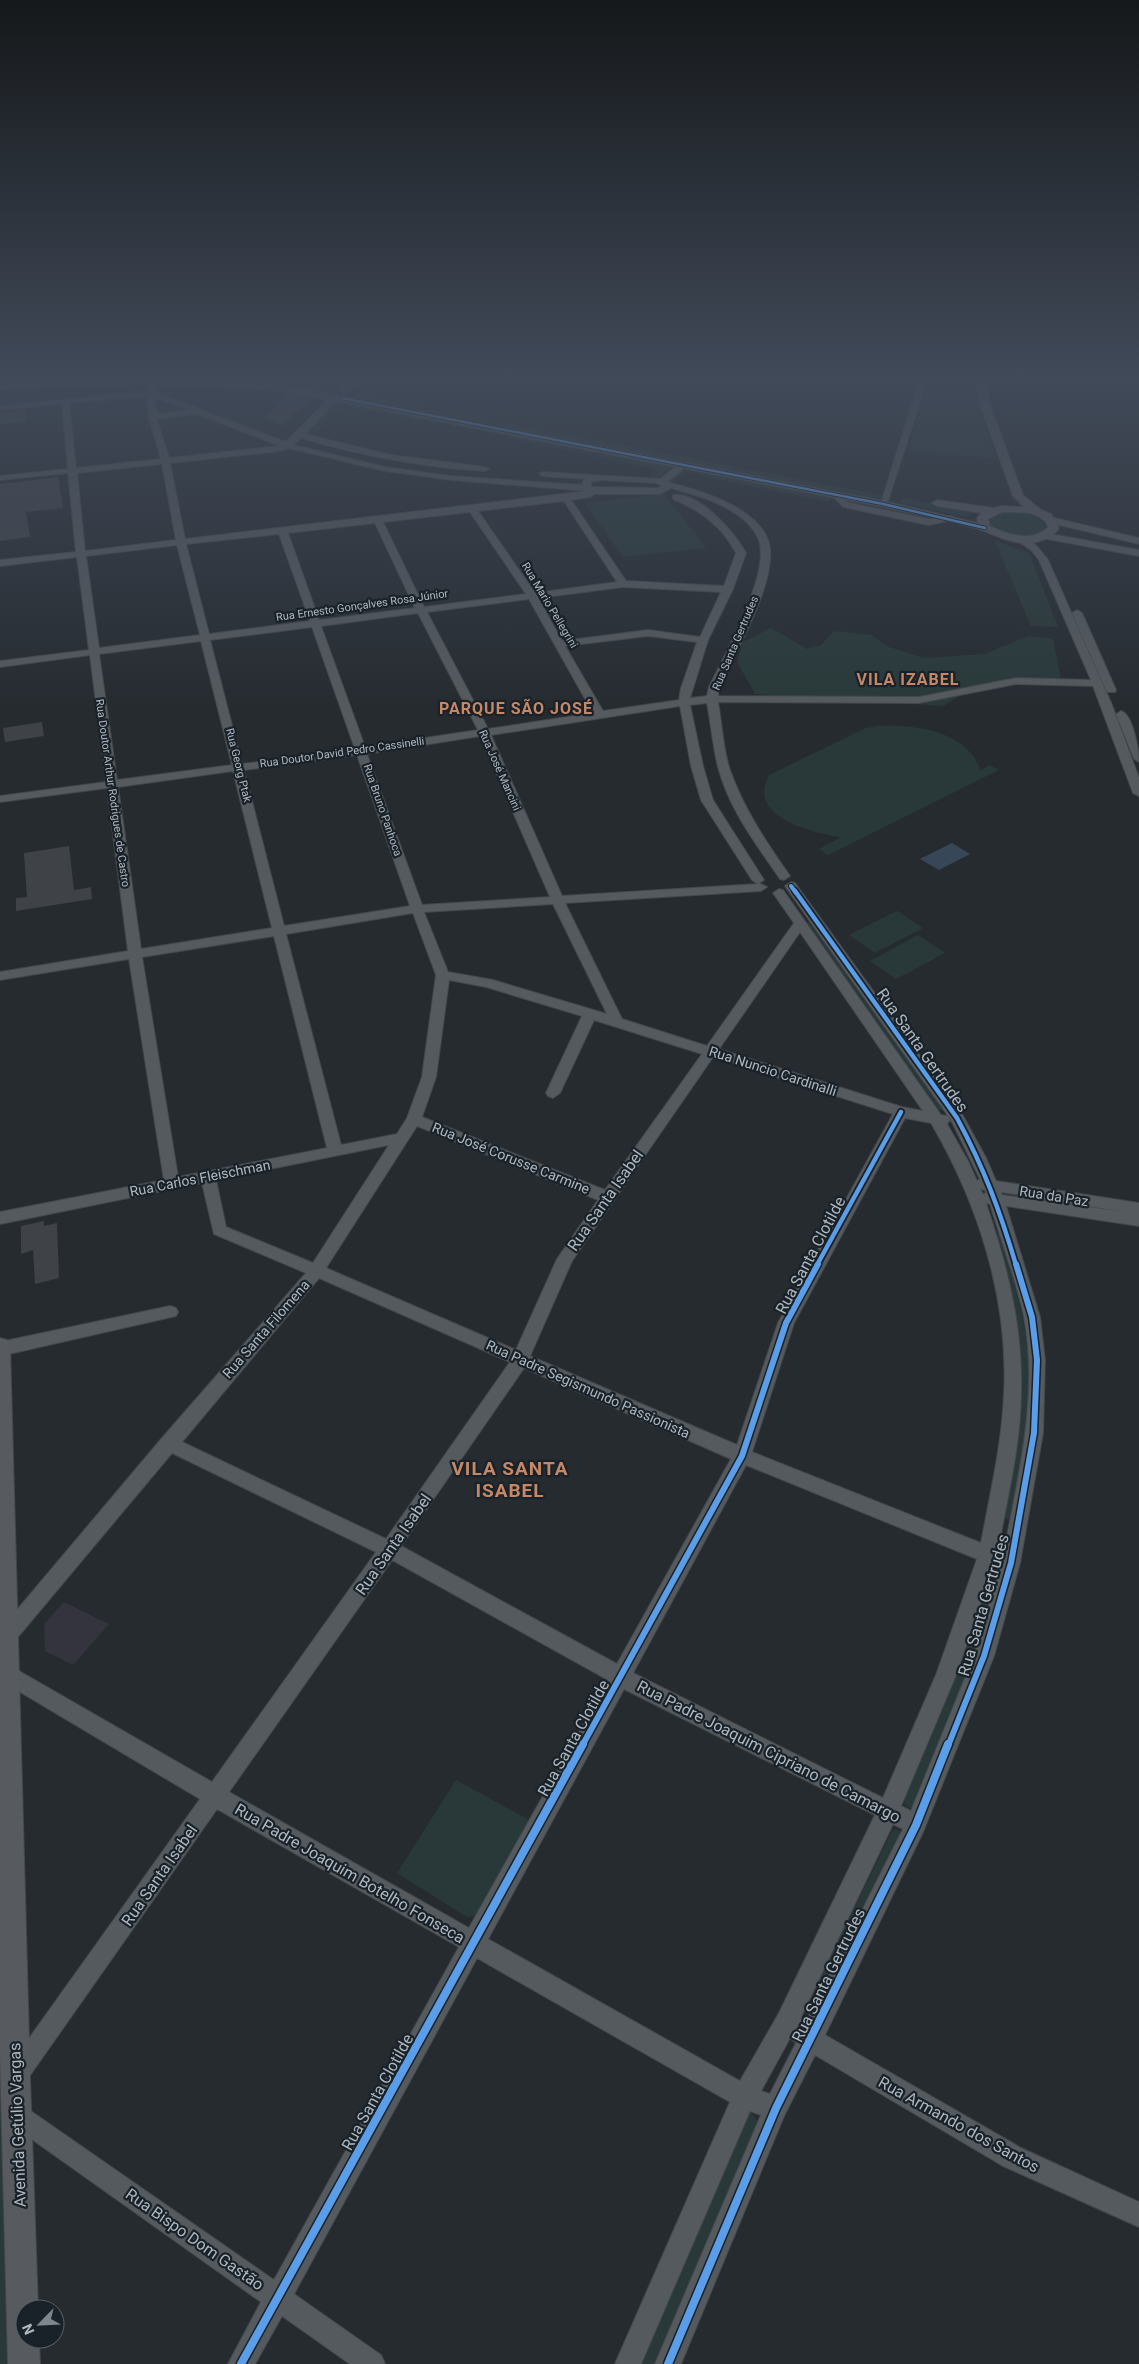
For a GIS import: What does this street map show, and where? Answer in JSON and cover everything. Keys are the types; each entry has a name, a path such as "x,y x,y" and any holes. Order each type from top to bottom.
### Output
{"main road":[{"path":"799,488 952,519 985,528 1000,535 1021,539 1043,537 1054,528 1046,517 1018,496 1015,488"},
{"path":"857,488 892,495"},
{"path":"985,528 982,518 1015,502 1018,496"},
{"path":"925,501 997,510 1022,510 1046,517"},
{"name":"Avenida Getúlio Vargas","path":"0,1347 7,1621 3,1641 3,1671 24,2364"}],"street":[{"name":"Rua Doutor Arthur Rodrigues de Castro","path":"75,488 81,554 113,784 134,955 172,1184"},
{"name":"Rua Georg Ptak","path":"171,488 180,543 239,767 335,1151"},
{"path":"572,488 590,490 621,488"},
{"path":"667,488 716,519 731,533 741,553 728,589 703,640 686,688 684,702 707,800 720,824 760,884 772,893 785,885 773,874 764,876 760,884"},
{"name":"Rua Santa Gertrudes","path":"628,2364 744,2097 787,2020 888,1811 946,1675 988,1555 1006,1454 1014,1382 1010,1325 983,1191 979,1158 957,1118 785,885 740,808 724,768 712,699 714,687 750,611 765,572 766,549 756,528 728,508 692,492 674,488"},
{"path":"882,504 892,495 894,488"},
{"path":"0,563 566,498 588,495 590,490"},
{"path":"837,496 846,505 929,522 952,519"},
{"path":"566,498 623,584"},
{"name":"Rua Mario Pellegrini","path":"473,509 531,594 600,716"},
{"path":"1046,517 1068,526 1139,541"},
{"name":"Rua José Mancini","path":"378,520 421,610 484,732 558,902 617,1022"},
{"name":"Rua Bruno Panhoca","path":"283,531 363,751 417,909 443,975"},
{"path":"1043,537 1139,553"},
{"path":"1043,537 1097,657 1139,759"},
{"path":"1021,539 1035,549 1042,560 1097,683 1139,793"},
{"path":"1055,549 1080,543"},
{"name":"Rua Ernesto Gonçalves Rosa Júnior","path":"0,664 531,594 623,584 728,589"},
{"path":"560,644 648,633 703,640"},
{"name":"Rua Doutor David Pedro Cassinelli","path":"0,800 363,751 712,699 919,700 1016,680 1097,683"},
{"path":"0,976 417,909 558,902 760,884"},
{"name":"Rua Santa Gertrudes","path":"668,2364 776,2108 916,1825 984,1656 1011,1563 1034,1433 1037,1360 1032,1317 983,1191 961,1161 937,1120 800,923 785,885"},
{"name":"Rua Santa Isabel","path":"15,2078 389,1549 520,1360 565,1259 607,1196 800,923"},
{"name":"Rua Nuncio Cardinalli","path":"443,975 488,984 617,1022 901,1112 937,1120 957,1118"},
{"name":"Rua Santa Filomena","path":"3,1641 168,1443 317,1270 414,1119 429,1077 443,975"},
{"path":"553,1093 590,1014"},
{"name":"Rua Santa Clotilde","path":"241,2364 742,1456 786,1323 901,1112"},
{"name":"Rua José Corusse Carmine","path":"414,1119 607,1196"},
{"name":"Rua Carlos Fleischman","path":"0,1218 401,1138"},
{"name":"Rua Padre Segismundo Passionista","path":"208,1176 219,1230 317,1270 742,1456 1011,1563"},
{"name":"Rua da Paz","path":"983,1191 1139,1209"},
{"name":"Rua da Paz","path":"983,1191 1139,1220"},
{"path":"0,1347 170,1312"},
{"name":"Rua Padre Joaquim Cipriano de Camargo","path":"168,1443 389,1549 621,1677 916,1825"},
{"name":"Rua Padre Joaquim Botelho Fonseca","path":"3,1671 472,1944 744,2097 776,2108"},
{"name":"Rua Armando dos Santos","path":"787,2020 810,2039 1012,2157 1139,2215"},
{"name":"Rua Bispo Dom Gastão","path":"17,2115 372,2364"}],"shaded area":[{"path":"763,488 780,488 831,498 829,502"},
{"path":"821,488 846,488 881,495 881,500"},
{"path":"664,494 706,548 623,557 585,503"},
{"path":"904,498 972,512 967,517 899,503"},
{"path":"1018,512 1035,517 1044,524 1045,528 1040,533 1033,535 1010,535 990,526 989,518 1000,513"},
{"path":"995,541 1029,553 1058,627 1031,626"},
{"path":"771,628 807,649 821,645 834,631 871,635 889,647 924,658 985,654 1028,636 1053,639 1062,684 1000,684 970,691 944,706 755,694 737,662 743,642"},
{"path":"907,726 937,732 964,746 974,757 980,770 990,765 999,770 828,855 819,849 841,837 800,827 774,812 767,802 764,790 769,775 866,728"},
{"path":"897,911 923,928 875,953 849,935"},
{"path":"810,921 945,1110 935,1110 805,923"},
{"path":"918,935 945,953 896,979 870,961"},
{"path":"997,1233 1002,1236 1017,1294 1030,1374 1026,1440 1013,1516 1008,1520 1004,1516 1014,1459 1021,1377 1013,1304"},
{"path":"989,1580 997,1583 999,1595 914,1808 907,1807 904,1803 905,1798 928,1745 948,1691 985,1582"},
{"path":"64,1602 109,1624 73,1665 45,1651 44,1624"},
{"path":"456,1780 531,1821 479,1911 474,1916 467,1917 397,1873"},
{"path":"896,1829 902,1833 817,2001 814,2006 811,2005 811,1998 892,1831"},
{"path":"0,2001 9,2364 0,2364"},
{"path":"750,2112 761,2125 654,2364 637,2364 743,2114"}],"water":[{"path":"952,843 970,854 939,870 920,859"}],"building":[{"path":"0,488 60,488 63,508 26,512 30,537 0,541"},
{"path":"42,722 44,736 5,742 3,728"},
{"path":"69,846 74,890 91,887 92,899 16,911 16,898 27,897 24,853"},
{"path":"44,1221 44,1226 57,1223 59,1278 35,1284 33,1250 21,1254 21,1226"}],"cycle path":[{"path":"803,488 883,504 985,528"},
{"path":"668,2364 776,2108 916,1825 984,1656 1011,1563 1034,1433 1037,1360 1032,1317 996,1199 979,1158 957,1118 791,886"},
{"path":"241,2364 742,1456 786,1323 901,1112"}],"district":[{"name":"VILA IZABEL","path":"908,679"},
{"name":"PARQUE SÃO JOSÉ","path":"516,708"},
{"name":"VILA SANTA ISABEL","path":"510,1479"}]}
